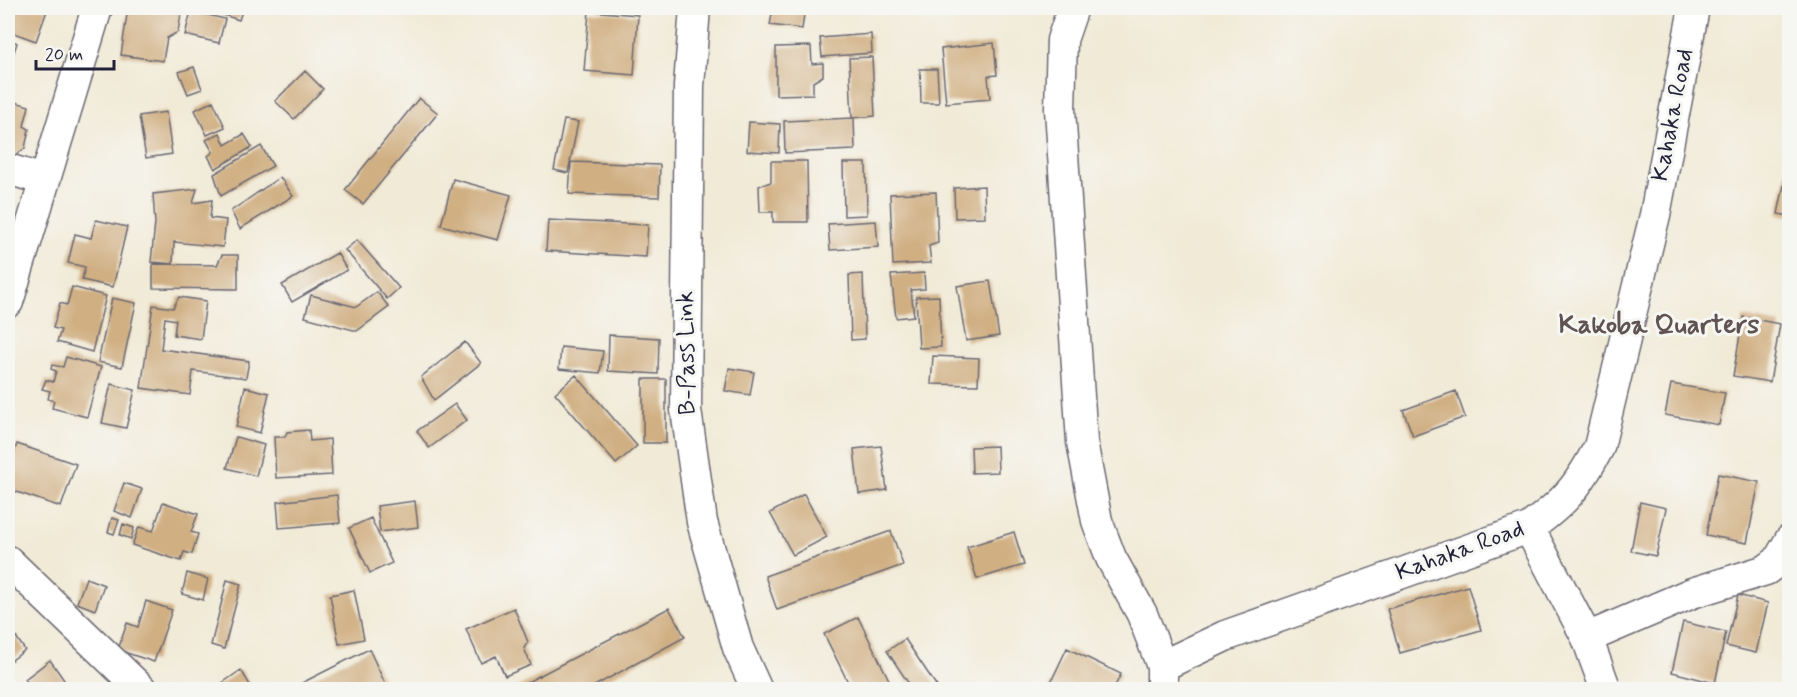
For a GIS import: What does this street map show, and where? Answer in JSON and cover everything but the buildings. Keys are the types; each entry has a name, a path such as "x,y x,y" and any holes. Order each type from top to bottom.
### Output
{"street":[{"path":"8,302 97,8"},
{"name":"B-Pass Link","path":"695,8 689,86 686,410 702,522 738,648 757,690"},
{"path":"1073,8 1062,40 1060,110 1082,442 1097,521 1111,558 1142,614 1162,678"},
{"name":"Kahaka Road","path":"1162,678 1225,636 1529,528 1561,505 1584,476 1599,447 1655,215 1694,8"},
{"path":"8,169 45,180"},
{"path":"1529,528 1587,638 1606,690"},
{"path":"1587,638 1692,593 1766,570 1778,561 1790,540"},
{"path":"8,561 142,690"}],"district":[{"name":"Kakoba Quarters","path":"1659,325"}]}
